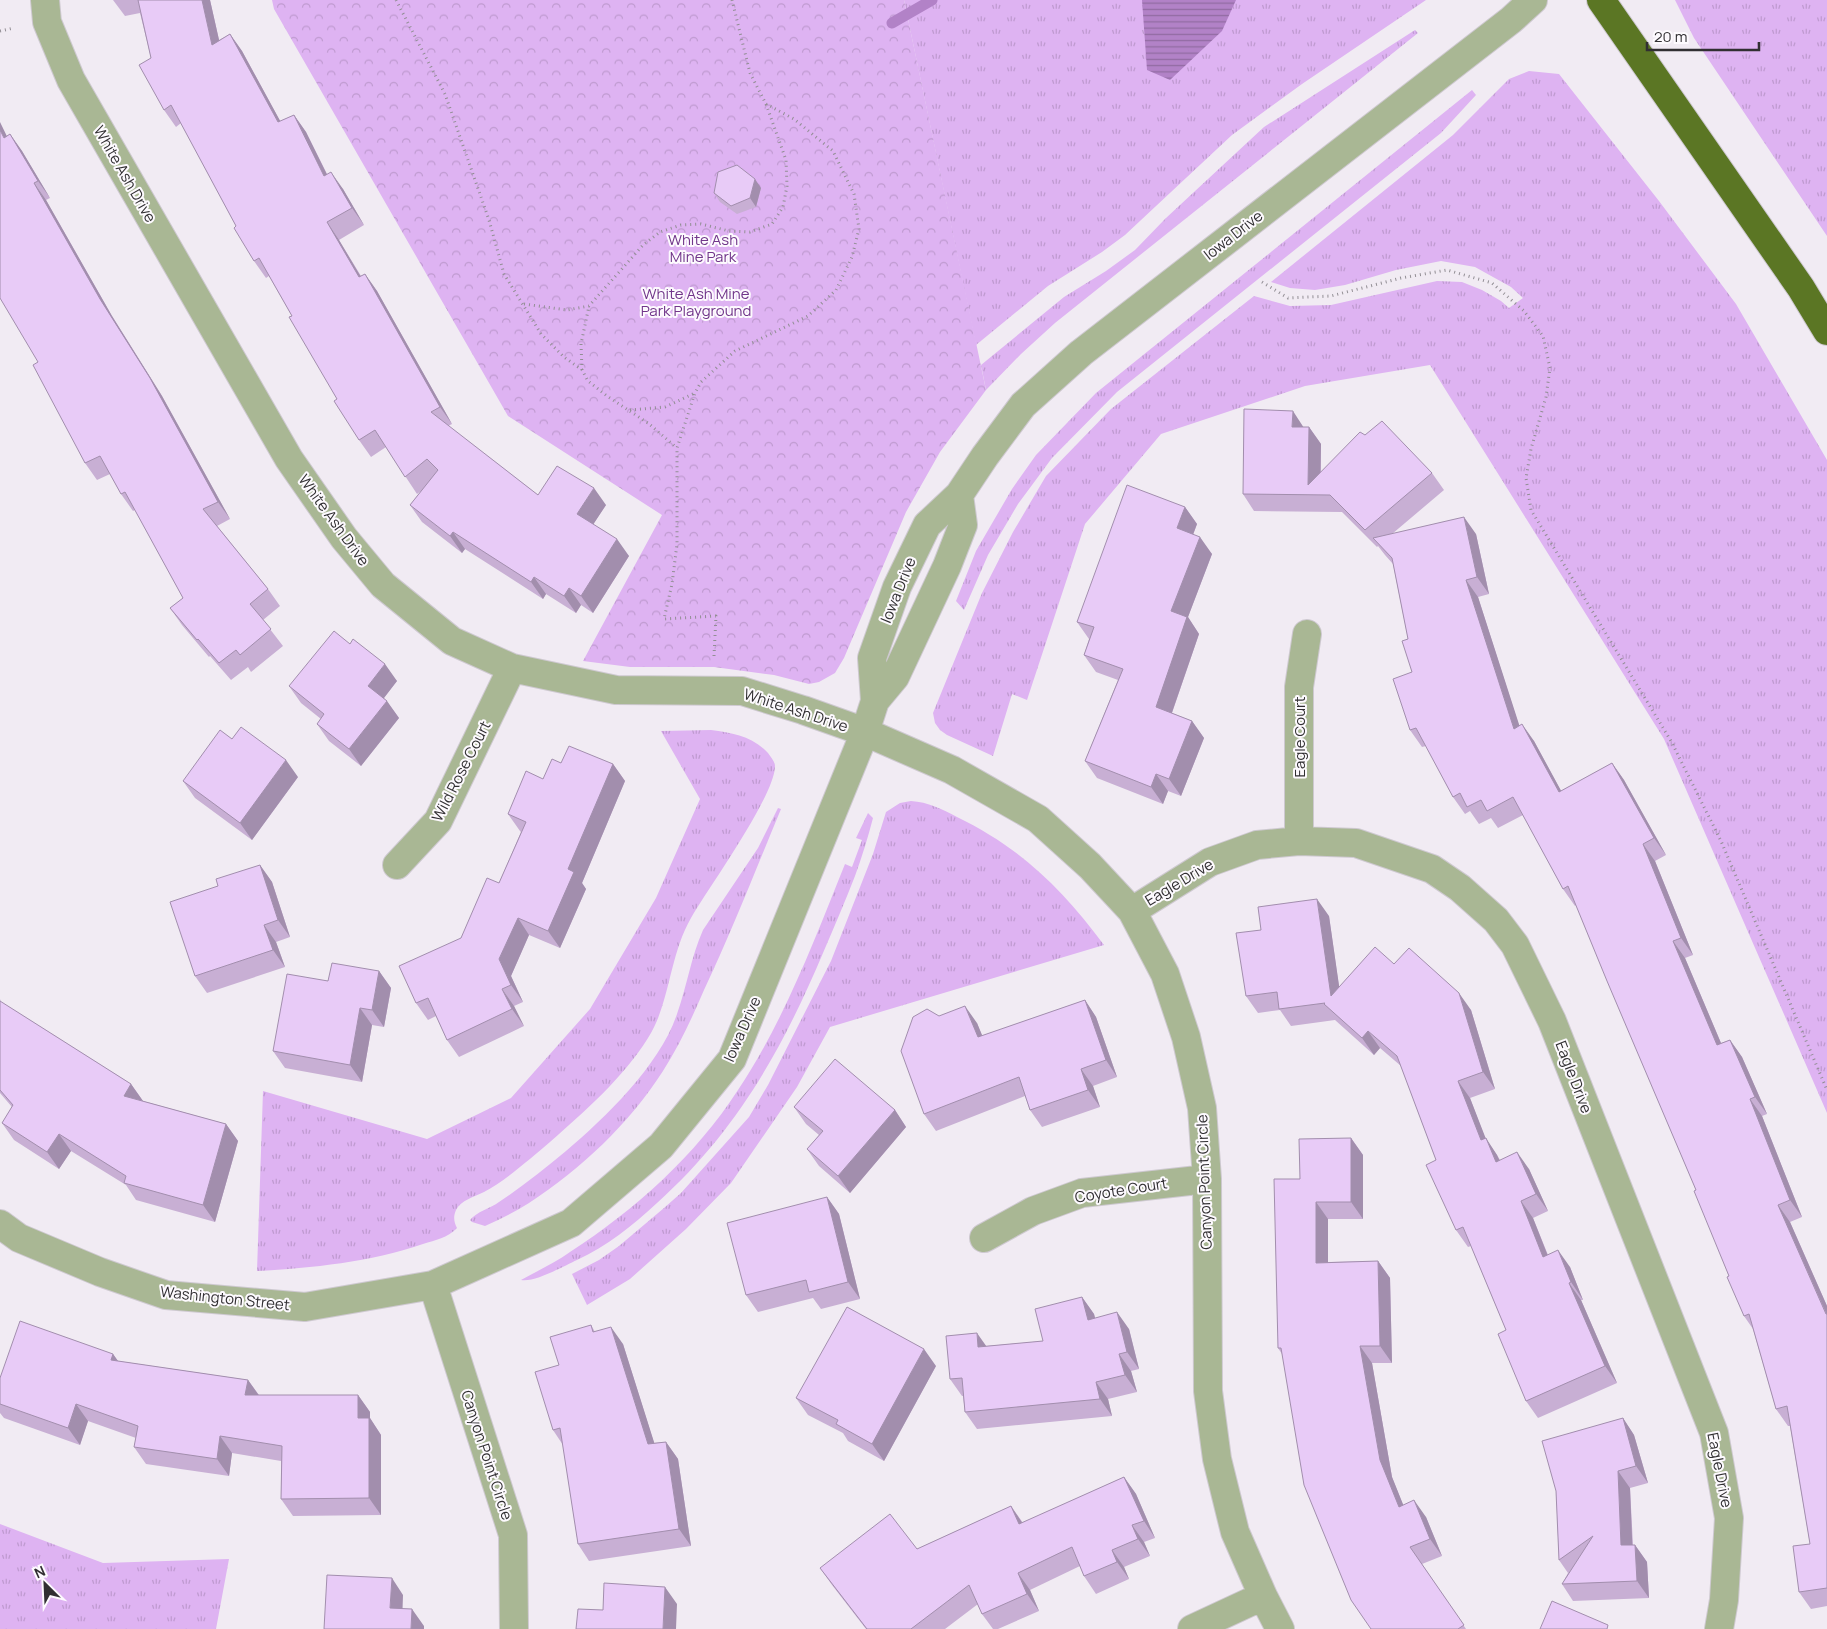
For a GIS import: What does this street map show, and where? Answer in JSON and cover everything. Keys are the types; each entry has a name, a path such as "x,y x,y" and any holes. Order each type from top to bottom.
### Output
{"highway":[{"path":"1601,0 1796,280 1827,331"}],"street":[{"name":"White Ash Drive","path":"45,0 47,22 71,80 290,459 344,538 383,585 452,641 512,668 616,690 742,691 865,732"},
{"name":"Iowa Drive","path":"433,1285 571,1223 661,1146 732,1059 865,732 874,701 872,658 897,586 927,525 959,495 1023,405 1081,353 1503,26 1533,0"},
{"name":"Iowa Drive","path":"874,701 895,677 947,566 963,525 959,495"},
{"name":"Eagle Court","path":"1299,841 1299,687 1307,634"},
{"name":"Wild Rose Court","path":"397,865 438,821 512,668"},
{"name":"Canyon Point Circle","path":"865,732 952,770 1038,819 1090,866 1132,911 1165,974 1186,1037 1202,1108 1207,1179 1208,1390 1217,1459 1235,1532 1263,1596 1280,1629"},
{"name":"Eagle Drive","path":"1132,911 1210,862 1257,845 1299,841 1356,843 1432,869 1460,888 1496,920 1515,946 1552,1021 1714,1433 1729,1518 1724,1600 1719,1629"},
{"name":"Coyote Court","path":"984,1238 1032,1211 1082,1193 1207,1179"},
{"name":"Washington Street","path":"0,1224 18,1238 100,1272 166,1295 306,1306 433,1285"},
{"name":"Canyon Point Circle","path":"433,1285 513,1535 514,1629"},
{"path":"1192,1629 1263,1596"}],"path":[{"path":"396,0 445,94 489,220 504,274 541,334 564,357 582,370 588,381 607,396 630,410 677,448"},
{"path":"582,370 581,344 590,306 643,245 660,232 681,225 701,224 729,231 750,232 772,224 783,207 787,186 786,160 766,104 750,73 732,0"},
{"path":"714,665 716,616 664,618 672,584 677,544 677,448 695,393 701,382 735,350 808,316 836,290 852,257 859,228 854,194 833,151 794,119 766,104"},
{"path":"1262,282 1288,298 1331,296 1401,278 1447,270 1492,284 1524,311 1543,336 1550,368 1546,397 1530,449 1526,478 1531,510 1671,741 1722,841 1827,1090"},
{"path":"524,304 567,310 590,306"},
{"path":"630,410 665,407 695,393"}],"green space":[{"name":"White Ash Mine Park","path":"272,0 904,0 986,390 940,452 906,512 844,658 835,673 819,682 809,684 774,675 714,667 630,667 583,661 662,515 508,416 274,9"},
{"path":"904,0 1426,0 1302,84 1232,135 1125,235 1048,286 976,345"},
{"path":"1675,0 1827,0 1827,236 1694,38"},
{"path":"1415,30 1418,33 1055,323 986,390 981,365 1064,297 1106,271 1135,250 1166,218 1264,127"},
{"path":"1529,71 1559,74 1659,201 1736,304 1827,460 1827,1113 1664,739 1430,365 1305,386 1161,434 1085,524 1027,700 1012,694 993,756 947,735 935,723 933,713 982,593 1013,532 1046,476 1111,409 1254,296 1290,306 1331,305 1437,281 1462,282 1482,290 1509,308 1523,298 1511,287 1475,267 1441,261 1396,270 1345,285 1315,290 1290,288 1271,282 1453,135 1509,79"},
{"path":"1472,90 1476,95 1441,133 1117,392 1052,458 1018,504 988,555 964,610 956,601 976,551 1012,489 1036,455 1096,393"},
{"path":"711,730 742,736 762,747 773,760 775,766 772,780 740,842 691,918 678,948 655,1025 627,1067 590,1106 526,1162 492,1187 461,1204 454,1215 457,1228 445,1236 403,1250 362,1260 320,1266 257,1271 263,1091 427,1139 511,1098 590,1009 656,898 700,799 661,731"},
{"path":"911,801 929,804 951,814 980,829 1021,856 1056,888 1104,945 830,1027 797,1087 731,1183 686,1229 630,1279 587,1305 572,1274 599,1260 619,1246 681,1193 749,1117 768,1085 831,961 873,854 886,812 900,803"},
{"path":"778,808 781,809 695,1011 674,1052 650,1090 603,1144 548,1190 529,1203 485,1226 472,1222 470,1220 473,1217 516,1190 582,1137 614,1106 645,1071 669,1033 677,1014 703,930 758,848"},
{"path":"868,813 873,818 858,869 807,989 773,1056 733,1118 685,1176 619,1235 557,1270 541,1277 521,1280 564,1256 594,1236 641,1199 684,1159 721,1114 755,1064 784,1008 810,951 845,864 852,867 862,840 856,838"},
{"path":"0,1524 103,1563 229,1559 216,1629 0,1629"}],"shaded area":[{"path":"1142,0 1236,0 1222,31 1170,80 1147,70"}],"building":[{"path":"138,0 202,0 212,45 230,34 278,122 294,115 324,176 331,172 352,208 327,222 359,277 365,274 440,407 431,412 538,495 557,466 594,488 577,514 617,539 581,596 569,588 564,596 534,577 531,582 453,532 450,536 410,505 438,470 427,459 405,477 375,430 359,440 334,401 337,399 289,317 292,316 259,258 254,261 234,228 236,226 171,105 164,110 139,65 151,58"},
{"path":"0,130 4,138 10,134 38,181 34,183 100,299 150,378 218,502 203,509 268,589 250,604 271,629 240,655 236,650 219,663 170,608 183,598 125,492 121,494 100,456 85,463 33,365 38,362 0,298"},
{"path":"737,165 755,179 750,198 731,206 714,193 718,172"},
{"path":"1244,409 1293,411 1292,427 1309,427 1308,485 1360,432 1365,435 1382,421 1432,473 1365,530 1330,495 1243,494"},
{"path":"1127,485 1185,507 1177,528 1200,537 1171,611 1187,617 1156,707 1192,721 1169,779 1156,774 1151,787 1085,761 1123,669 1084,655 1094,627 1077,622"},
{"path":"1464,517 1477,577 1466,580 1514,729 1522,724 1559,792 1612,763 1654,838 1643,844 1681,938 1673,941 1717,1045 1730,1040 1755,1097 1750,1099 1790,1200 1778,1205 1827,1314 1827,1588 1799,1592 1793,1546 1810,1544 1787,1406 1776,1409 1749,1314 1744,1316 1727,1277 1729,1276 1694,1191 1696,1190 1568,886 1563,889 1513,797 1487,811 1481,800 1467,807 1460,793 1453,797 1416,728 1410,730 1393,679 1412,672 1402,641 1408,639 1392,558 1373,538"},
{"path":"334,631 350,644 353,639 385,664 368,686 387,701 349,749 317,724 324,714 289,686"},
{"path":"241,727 286,760 240,823 183,781 220,730 232,739"},
{"path":"569,746 613,764 568,869 574,872 548,931 518,918 499,959 511,985 502,989 512,1009 447,1040 428,998 416,1003 399,966 461,938 487,878 499,883 526,822 508,814 526,771 543,779 552,759 561,763"},
{"path":"260,865 278,920 264,925 273,950 195,976 170,902 218,886 216,879"},
{"path":"1317,899 1331,996 1375,947 1394,964 1409,948 1459,993 1483,1072 1458,1081 1481,1140 1486,1138 1496,1162 1517,1152 1536,1194 1521,1201 1543,1257 1558,1250 1571,1282 1569,1283 1605,1366 1526,1401 1498,1334 1506,1330 1463,1227 1456,1230 1426,1165 1436,1160 1397,1056 1368,1031 1362,1038 1325,1003 1279,1009 1277,992 1246,996 1236,933 1261,930 1258,907"},
{"path":"332,963 379,971 372,1010 360,1008 350,1065 273,1051 287,974 328,981"},
{"path":"1085,1000 1106,1060 1081,1069 1088,1090 1030,1110 1019,1077 924,1114 901,1051 913,1017 927,1009 939,1016 965,1006 978,1037"},
{"path":"0,1001 131,1084 124,1096 226,1124 203,1205 124,1183 126,1176 59,1134 47,1152 2,1123 13,1105 0,1090"},
{"path":"835,1059 895,1110 838,1176 807,1149 823,1131 794,1107"},
{"path":"1351,1138 1351,1202 1316,1202 1316,1263 1378,1261 1380,1346 1360,1346 1380,1460 1399,1507 1414,1500 1430,1539 1410,1547 1464,1625 1458,1629 1371,1629 1351,1600 1304,1485 1281,1348 1278,1348 1274,1179 1300,1179 1299,1139"},
{"path":"827,1197 848,1282 809,1292 806,1280 746,1295 727,1223"},
{"path":"1082,1297 1088,1320 1117,1312 1127,1352 1119,1354 1125,1375 1096,1382 1100,1399 965,1412 962,1378 950,1379 946,1336 977,1333 978,1347 1043,1341 1035,1309"},
{"path":"847,1307 924,1349 872,1444 836,1424 838,1420 796,1398"},
{"path":"20,1321 113,1354 111,1360 248,1380 245,1395 358,1395 358,1418 369,1418 369,1498 281,1499 282,1446 220,1436 217,1459 134,1447 138,1426 76,1404 68,1428 0,1404 0,1378"},
{"path":"591,1325 593,1332 611,1327 648,1444 666,1442 679,1529 578,1544 560,1428 553,1430 535,1372 559,1365 550,1337"},
{"path":"1623,1418 1636,1466 1618,1471 1621,1545 1635,1545 1637,1581 1562,1584 1593,1536 1559,1560 1556,1491 1542,1441"},
{"path":"1124,1477 1144,1521 1132,1525 1138,1539 1112,1550 1117,1562 1084,1576 1072,1547 1018,1573 1027,1594 982,1614 969,1585 911,1629 867,1629 820,1568 890,1514 917,1549 1011,1506 1019,1524"},
{"path":"327,1575 392,1578 390,1608 412,1609 411,1629 324,1629"},
{"path":"604,1583 665,1587 663,1629 576,1629 578,1609 603,1610"},
{"path":"1552,1601 1608,1625 1607,1629 1540,1629"}],"waterway":[{"path":"892,23 932,0"}],"park label":[{"name":"White Ash Mine Park Playground","path":"696,302"}]}
